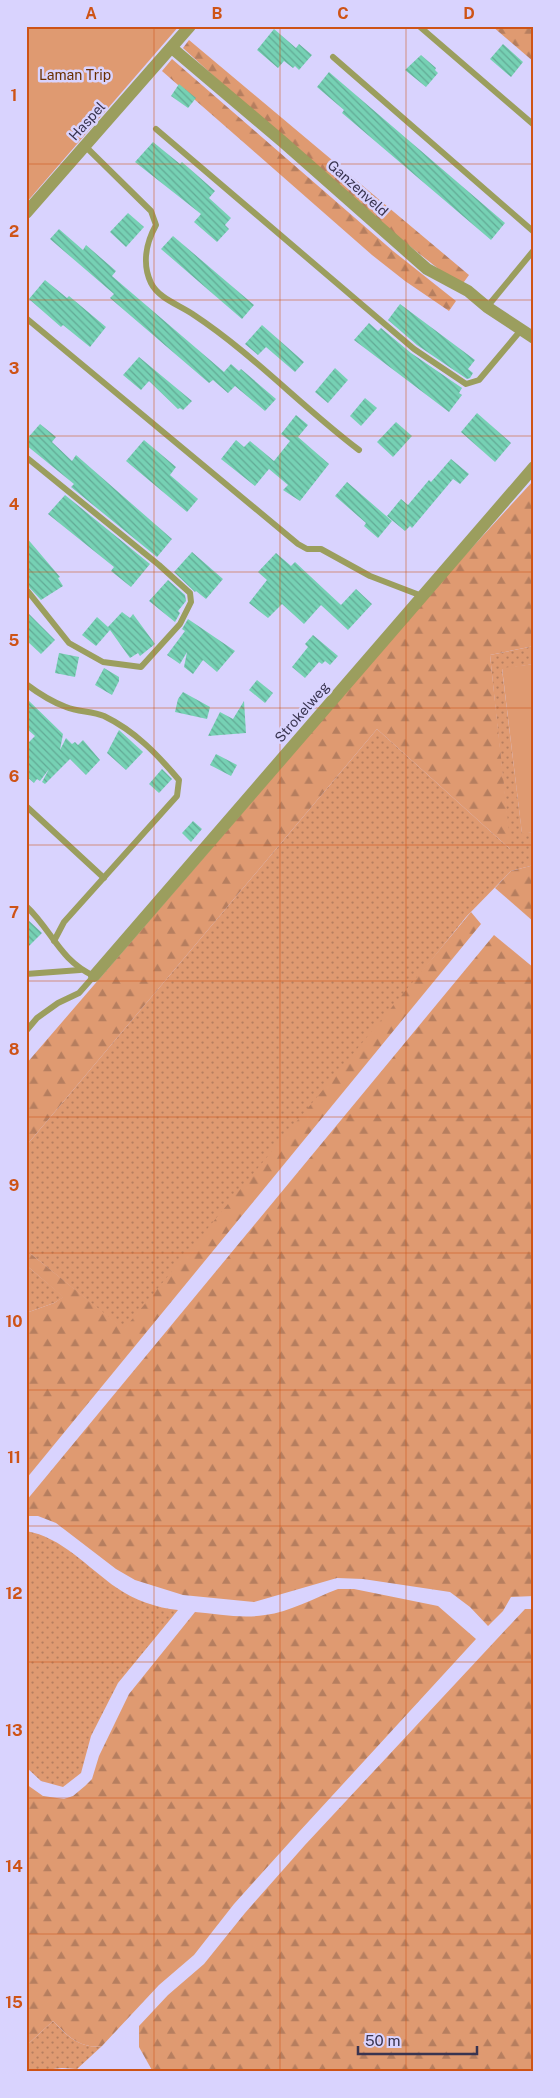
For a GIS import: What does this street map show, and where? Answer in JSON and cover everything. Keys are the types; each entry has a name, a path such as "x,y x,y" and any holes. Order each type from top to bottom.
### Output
{"street":[{"name":"Haspel","path":"26,213 190,26"},
{"name":"Ganzenveld","path":"172,48 283,142 427,269 468,291 487,308 534,338"},
{"name":"Strokelweg","path":"94,976 534,467"}],"lane":[{"path":"419,26 534,125"},
{"path":"333,57 534,232"},
{"path":"156,129 414,349 466,384 478,380 521,330"},
{"path":"84,145 151,211 156,225 148,239 147,270 152,284 162,296 193,314 223,337 359,450"},
{"path":"487,308 534,250"},
{"path":"26,318 298,544 306,549 321,549 370,576 422,596"},
{"path":"26,457 159,565 190,593 191,602 180,624 141,667 103,662 69,643 26,589"},
{"path":"26,684 40,694 67,708 101,715 132,731 163,760 179,780 178,796 64,922 54,941"},
{"path":"26,806 104,878"},
{"path":"26,906 34,913 68,960 80,970 94,976 79,993 58,1003 37,1018 26,1031"},
{"path":"26,974 80,970"}],"green space":[{"name":"Laman Trip","path":"26,26 179,26 26,203"},
{"path":"492,26 534,26 534,62"},
{"path":"189,40 469,275 461,286 389,230 251,110 183,48"},
{"path":"172,59 393,251 456,301 449,311 405,281 372,255 162,71"},
{"path":"534,480 534,646 490,655 511,850 377,729 26,1146 26,1064 445,577"},
{"path":"534,646 534,664 502,669 522,833 534,832 534,865 511,871 466,917 410,987 124,1330 26,1250 26,1146 377,729 510,849 490,655"},
{"path":"534,664 534,832 522,834 502,668"},
{"path":"534,865 534,922 495,888 511,871"},
{"path":"471,912 481,924 26,1479 26,1313 54,1303 63,1297 26,1265 26,1250 124,1329"},
{"path":"494,935 534,968 534,1596 511,1597 503,1611 488,1626 470,1607 450,1592 363,1579 337,1578 254,1602 183,1595 135,1580 116,1569 56,1523 38,1516 26,1516 26,1501"},
{"path":"26,1265 64,1297 54,1303 26,1313"},
{"path":"26,1531 39,1534 63,1546 117,1588 138,1600 178,1610 118,1683 91,1736 81,1773 63,1787 41,1781 26,1767"},
{"path":"338,1589 354,1589 438,1606 476,1639 234,1904 194,1955 159,1985 102,2046 87,2045 74,2040 53,2021 26,2046 26,1784 43,1796 64,1799 73,1796 92,1779 99,1756 129,1694 195,1612 239,1616 265,1615 293,1608"},
{"path":"525,1609 534,1609 534,2072 153,2072 139,2047 139,2026 168,1995 204,1964 245,1913 305,1845"},
{"path":"53,2021 63,2032 75,2040 87,2045 102,2046 77,2069 62,2068 26,2072 26,2046"}],"building":[{"path":"274,29 296,48 299,44 312,55 299,70 284,61 278,68 257,50"},
{"path":"503,44 523,62 511,77 490,59"},
{"path":"421,55 436,68 435,70 438,73 426,87 405,70"},
{"path":"329,72 505,223 491,240 342,113 344,110 317,87"},
{"path":"179,84 196,98 188,108 171,96"},
{"path":"153,142 180,164 182,162 215,191 209,198 231,218 225,225 229,229 217,242 194,222 201,214 135,162"},
{"path":"128,213 144,227 126,247 110,232"},
{"path":"59,229 83,250 86,245 116,271 112,276 224,372 231,364 239,371 241,369 276,399 265,411 235,386 228,393 213,380 209,383 110,298 114,294 50,239"},
{"path":"173,236 254,305 242,319 161,249"},
{"path":"45,280 67,298 69,296 106,327 90,347 63,325 61,327 29,299"},
{"path":"400,304 475,360 468,369 473,373 470,378 467,379 417,345 388,320"},
{"path":"369,323 378,331 381,328 411,353 462,388 459,393 462,395 449,412 354,340"},
{"path":"262,325 304,362 295,372 266,347 258,355 245,344"},
{"path":"139,357 192,401 183,410 178,409 149,381 141,390 123,375"},
{"path":"335,368 348,380 328,403 315,392"},
{"path":"365,398 377,408 361,426 350,416"},
{"path":"477,413 511,443 495,462 461,432"},
{"path":"296,415 308,425 298,437 329,464 300,501 283,490 288,485 269,469 255,486 221,459 236,440 244,447 250,441 274,461 290,441 281,434"},
{"path":"396,422 412,436 393,457 377,442"},
{"path":"40,424 56,437 52,442 72,461 76,455 172,539 157,557 71,487 74,484 26,445 26,440"},
{"path":"144,440 176,467 170,475 198,499 187,512 126,461"},
{"path":"451,459 469,474 460,484 453,479 412,528 410,526 405,531 387,516 401,499 408,505 429,480 431,482"},
{"path":"347,482 392,521 378,538 364,526 366,523 335,496"},
{"path":"65,495 150,564 131,587 111,571 114,567 48,514"},
{"path":"26,537 60,577 58,578 63,586 41,600 26,584"},
{"path":"192,552 223,579 206,599 195,592 174,572"},
{"path":"276,553 291,566 295,562 341,605 356,589 372,604 348,630 321,605 304,624 282,604 268,618 249,603 267,580 258,572"},
{"path":"168,580 185,595 186,601 178,611 180,613 175,622 149,601"},
{"path":"26,611 55,640 41,654 26,640"},
{"path":"122,612 130,618 133,614 155,644 140,656 138,653 130,658 110,630 96,646 82,635 97,617 108,627"},
{"path":"188,619 235,651 217,672 203,660 193,674 184,667 187,652 180,664 167,655 185,631 182,629"},
{"path":"313,635 338,656 330,665 325,661 322,664 319,662 305,678 292,667 308,647 305,644"},
{"path":"59,653 79,657 75,677 55,673"},
{"path":"104,668 119,677 112,695 95,685"},
{"path":"257,680 273,693 265,703 249,690"},
{"path":"183,692 210,707 207,719 175,712 178,699"},
{"path":"26,698 63,734 60,750 66,738 72,744 75,742 78,745 83,740 100,760 86,775 70,759 45,784 42,782 49,769 40,781 37,779 34,783 26,776 26,745 35,736 26,728"},
{"path":"244,701 246,733 208,736 220,712 233,719"},
{"path":"119,730 143,752 126,770 107,753"},
{"path":"216,754 237,765 231,776 210,765"},
{"path":"162,769 172,779 159,793 149,784"},
{"path":"193,821 202,829 191,842 182,833"},
{"path":"26,918 42,933 26,949"}]}
